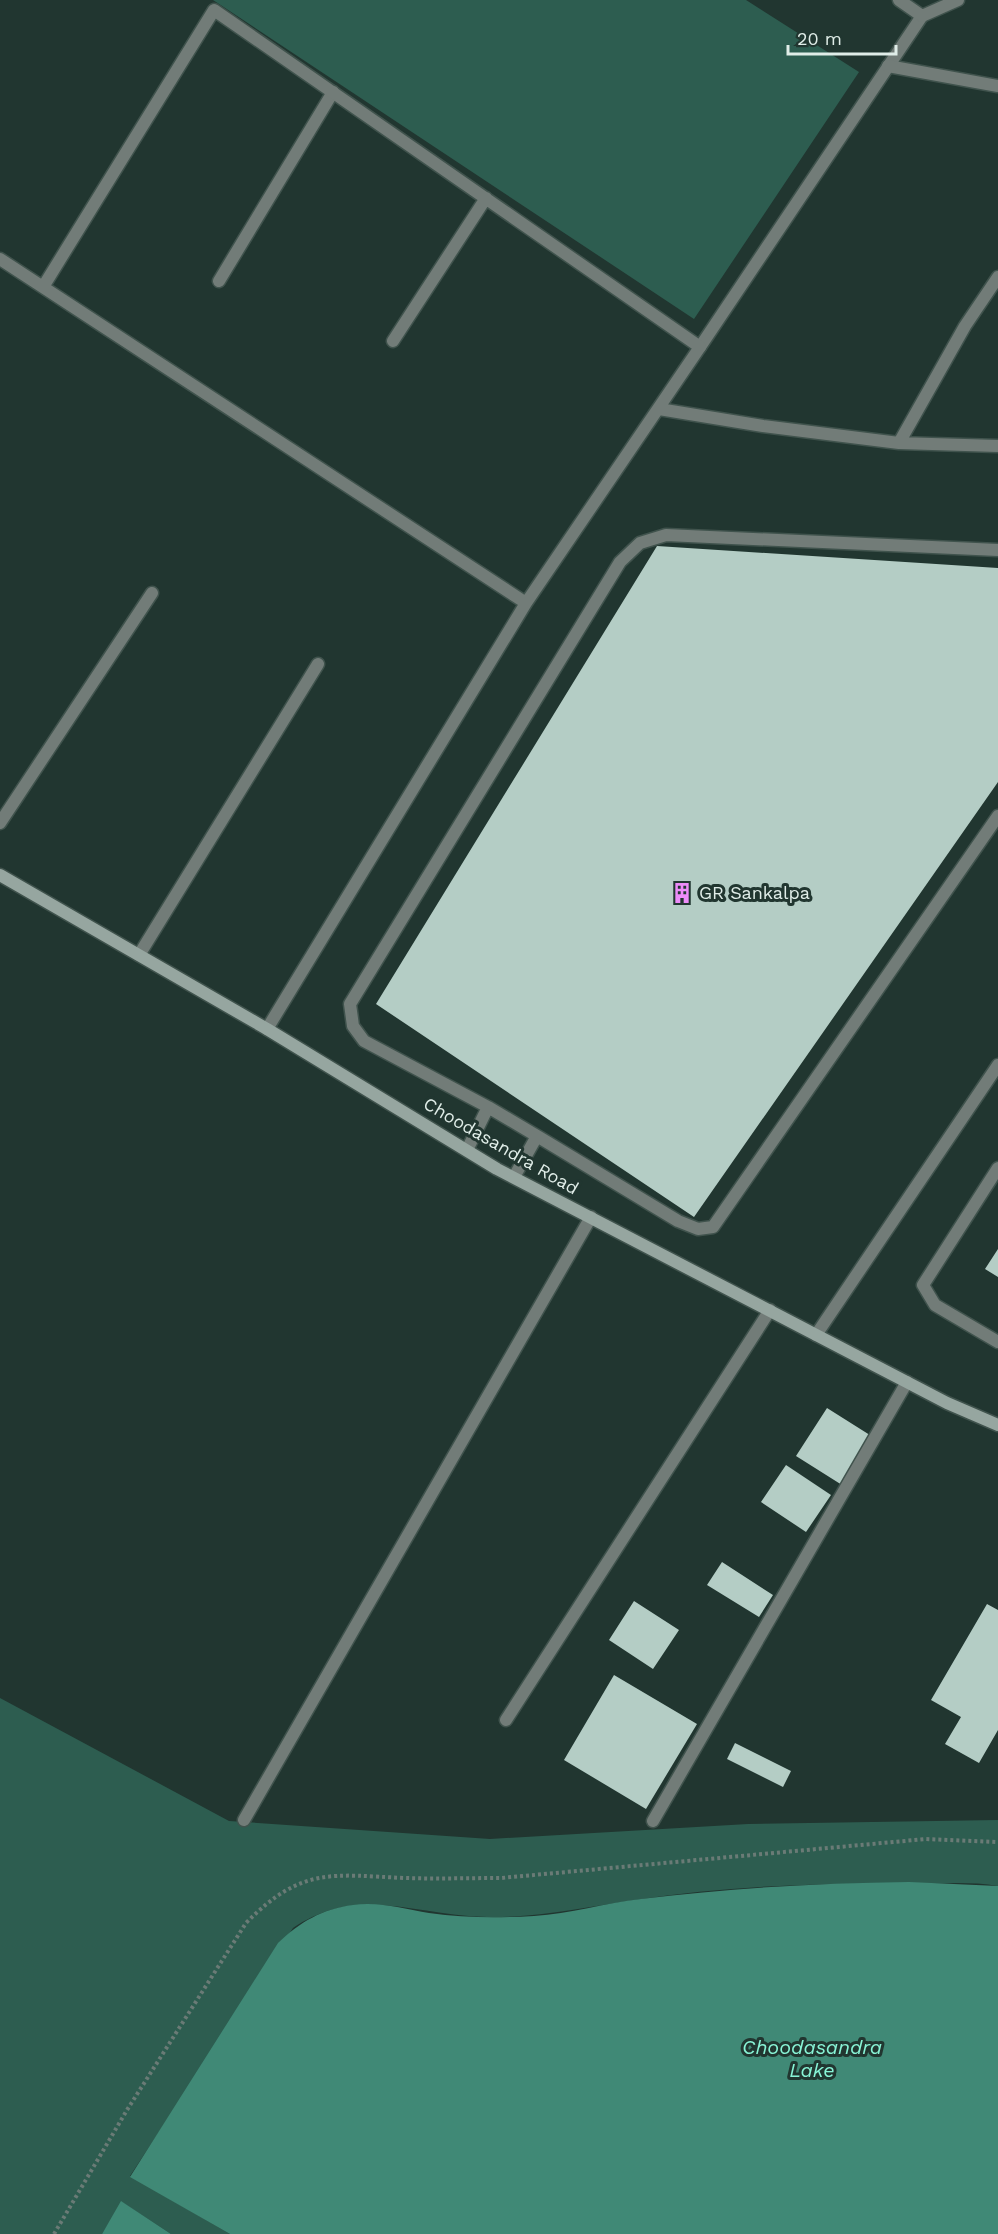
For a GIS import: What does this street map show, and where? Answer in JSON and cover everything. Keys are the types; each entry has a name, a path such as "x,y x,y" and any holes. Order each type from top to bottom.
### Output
{"street":[{"path":"899,0 922,16"},
{"path":"267,1029 526,603 922,16 958,0"},
{"path":"43,287 214,10 700,348"},
{"path":"888,66 998,86"},
{"path":"219,281 333,92"},
{"path":"393,340 486,198"},
{"path":"0,259 526,603"},
{"path":"899,443 965,326 998,278"},
{"path":"658,409 763,426 899,443 998,446"},
{"path":"998,550 666,535 640,543 620,562 350,1004 353,1026 364,1041 488,1107 688,1227 698,1229 713,1227 998,816"},
{"path":"0,823 152,593"},
{"path":"139,955 318,664"},
{"name":"Choodasandra Road","path":"0,875 267,1029 514,1177 907,1382 998,1425"},
{"path":"816,1335 998,1065"},
{"path":"467,1150 488,1107"},
{"path":"514,1177 537,1136"},
{"path":"998,1168 923,1285 935,1305 998,1342"},
{"path":"244,1820 591,1217"},
{"path":"506,1720 770,1310"},
{"path":"653,1821 907,1382"}],"path":[{"path":"54,2234 127,2110 246,1923 278,1895 309,1880 334,1875 359,1874 412,1878 501,1878 926,1839 998,1842"}],"shaded area":[{"path":"213,0 746,0 859,72 694,319"},
{"path":"0,1698 229,1821 490,1839 748,1824 998,1820 998,1886 953,1883 771,1886 703,1891 562,1912 506,1917 364,1905 341,1908 317,1915 293,1928 130,2176 230,2234 171,2234 122,2202 102,2234 0,2234"}],"water":[{"name":"Choodasandra Lake","path":"909,1882 998,1886 998,2234 230,2234 130,2177 278,1943 303,1923 321,1913 342,1907 372,1904 455,1916 534,1916 628,1901 708,1892 808,1885"},
{"path":"121,2201 171,2234 102,2234"}],"building":[{"name":"GR Sankalpa","path":"657,546 998,568 998,782 694,1217 376,1004"},
{"path":"998,1249 998,1277 985,1269"},
{"path":"827,1408 873,1437 842,1485 796,1456"},
{"path":"786,1465 831,1495 806,1532 761,1502"},
{"path":"722,1562 773,1595 759,1617 707,1585"},
{"path":"634,1601 679,1630 653,1669 609,1640"},
{"path":"987,1604 998,1610 998,1730 979,1763 945,1744 961,1717 931,1700"},
{"path":"614,1675 697,1724 646,1809 564,1760"},
{"path":"735,1743 791,1771 783,1787 727,1759"}],"place":[{"name":"GR Sankalpa","path":"682,893"}]}
